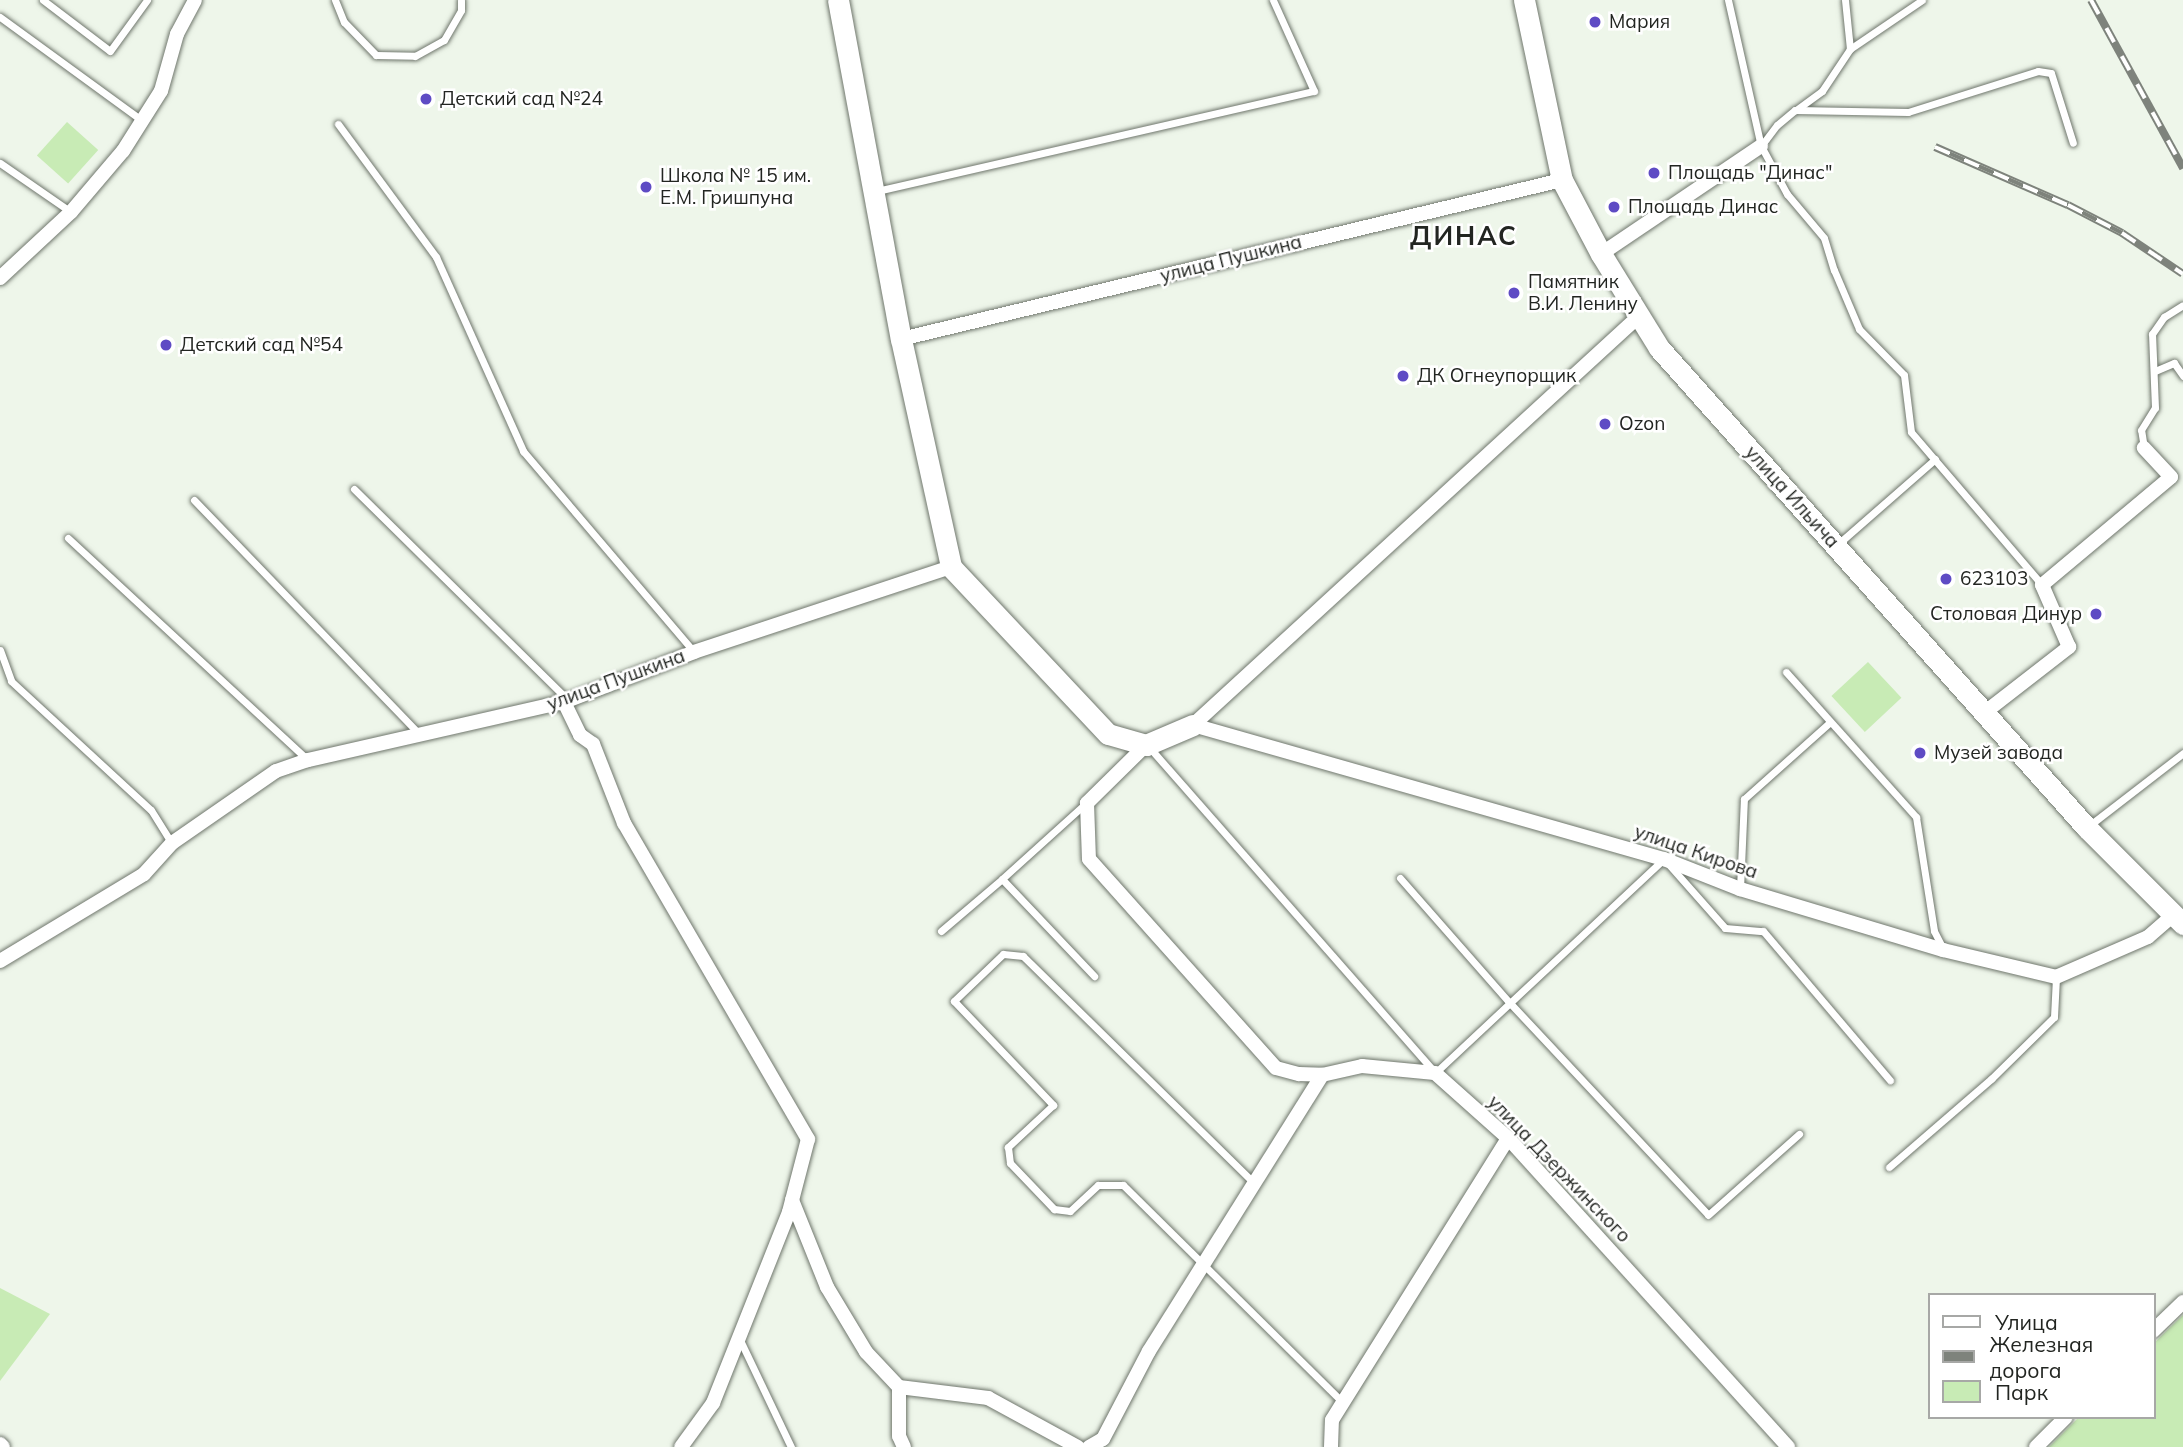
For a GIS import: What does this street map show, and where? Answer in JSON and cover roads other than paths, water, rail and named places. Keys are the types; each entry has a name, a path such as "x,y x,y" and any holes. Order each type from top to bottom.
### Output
{"street":[{"path":"0,278 71,212 123,151 140,119 161,90 177,34 195,0"},
{"path":"838,0 901,338 951,567 1108,734 1146,745"},
{"name":"улица Ильича","path":"1524,0 1562,180 1601,254 1665,355 2087,828 2178,919"},
{"path":"1601,254 1761,146"},
{"name":"улица Пушкина","path":"901,338 1562,180"},
{"path":"1435,1073 1362,1066 1322,1075 1299,1074 1276,1068 1089,859 1087,803 1146,745 1193,725 1639,316"},
{"path":"1984,713 2069,647 2042,585 2171,477 2144,448"},
{"name":"улица Пушкина","path":"0,961 144,874 172,842 276,771 308,760 566,701 694,652 951,567"},
{"path":"566,701 580,735 593,744 624,823 808,1139 792,1200 713,1403 681,1447"},
{"name":"улица Кирова","path":"1193,725 1664,859 1740,889 1943,950 2056,977"},
{"path":"2056,977 2148,937 2178,919"},
{"name":"улица Дзержинского","path":"1435,1073 1508,1138 1788,1447"},
{"path":"1089,1447 1103,1439 1149,1351 1322,1075"},
{"path":"1331,1447 1332,1420 1508,1138"},
{"path":"792,1200 827,1287 866,1352 899,1387 988,1398 1078,1447"},
{"path":"2155,1329 2183,1302"},
{"path":"899,1387 899,1436 904,1447"},
{"path":"2036,1447 2064,1419"}],"lane":[{"path":"43,0 110,51 147,0"},
{"path":"335,0 344,22 376,55 415,56 444,40 460,10 461,0"},
{"path":"872,192 1314,91 1273,0"},
{"path":"1728,0 1761,146 1787,194 1824,238 1834,270 1859,329 1904,376 1911,432 2042,585"},
{"path":"1845,0 1850,49"},
{"path":"1761,146 1777,125 1822,91 1850,49 1922,0"},
{"path":"0,17 140,119"},
{"path":"1795,110 1908,112 2038,71 2051,73 2073,143"},
{"path":"338,124 436,257 523,451 694,652"},
{"path":"0,163 71,212"},
{"path":"2144,448 2141,430 2155,408 2152,334 2164,317 2183,305"},
{"path":"2154,370 2174,363 2183,376"},
{"path":"1836,545 1935,459"},
{"path":"354,489 566,701"},
{"path":"194,500 421,736"},
{"path":"68,538 308,760"},
{"path":"0,650 11,681 151,810 172,842"},
{"path":"1786,672 1916,817 1934,931 1943,950"},
{"path":"1740,889 1744,799 1830,722"},
{"path":"1146,745 1435,1073 1664,859 1725,928 1763,931 1890,1080"},
{"path":"2087,828 2183,753"},
{"path":"942,931 1087,803"},
{"path":"1400,878 1509,1002 1708,1215 1799,1134"},
{"path":"1002,879 1094,976"},
{"path":"1254,1183 1023,956 1003,954 954,1001 1053,1105 1008,1147 1010,1163 1054,1209 1070,1211 1098,1185 1123,1185 1343,1403"},
{"path":"1889,1167 1991,1079 2054,1017 2056,977"},
{"path":"738,1335 790,1447"}],"railway":[{"path":"2091,0 2183,168"},
{"path":"1935,147 2068,205 2122,233 2183,274"}],"place":[{"name":"Мария","path":"1595,22"},
{"name":"Детский сад №24","path":"426,99"},
{"name":"Площадь \"Динас\"","path":"1654,173"},
{"name":"Школа № 15 им. Е.М. Гришпуна","path":"646,187"},
{"name":"Площадь Динас","path":"1614,207"},
{"name":"Памятник В.И. Ленину","path":"1514,293"},
{"name":"Детский сад №54","path":"166,345"},
{"name":"ДК Огнеупорщик","path":"1403,376"},
{"name":"Ozon","path":"1605,424"},
{"name":"623103","path":"1946,579"},
{"name":"Столовая Динур","path":"2096,614"},
{"name":"Музей завода","path":"1920,753"}],"district":[{"name":"ДИНАС","path":"1464,236"}]}
